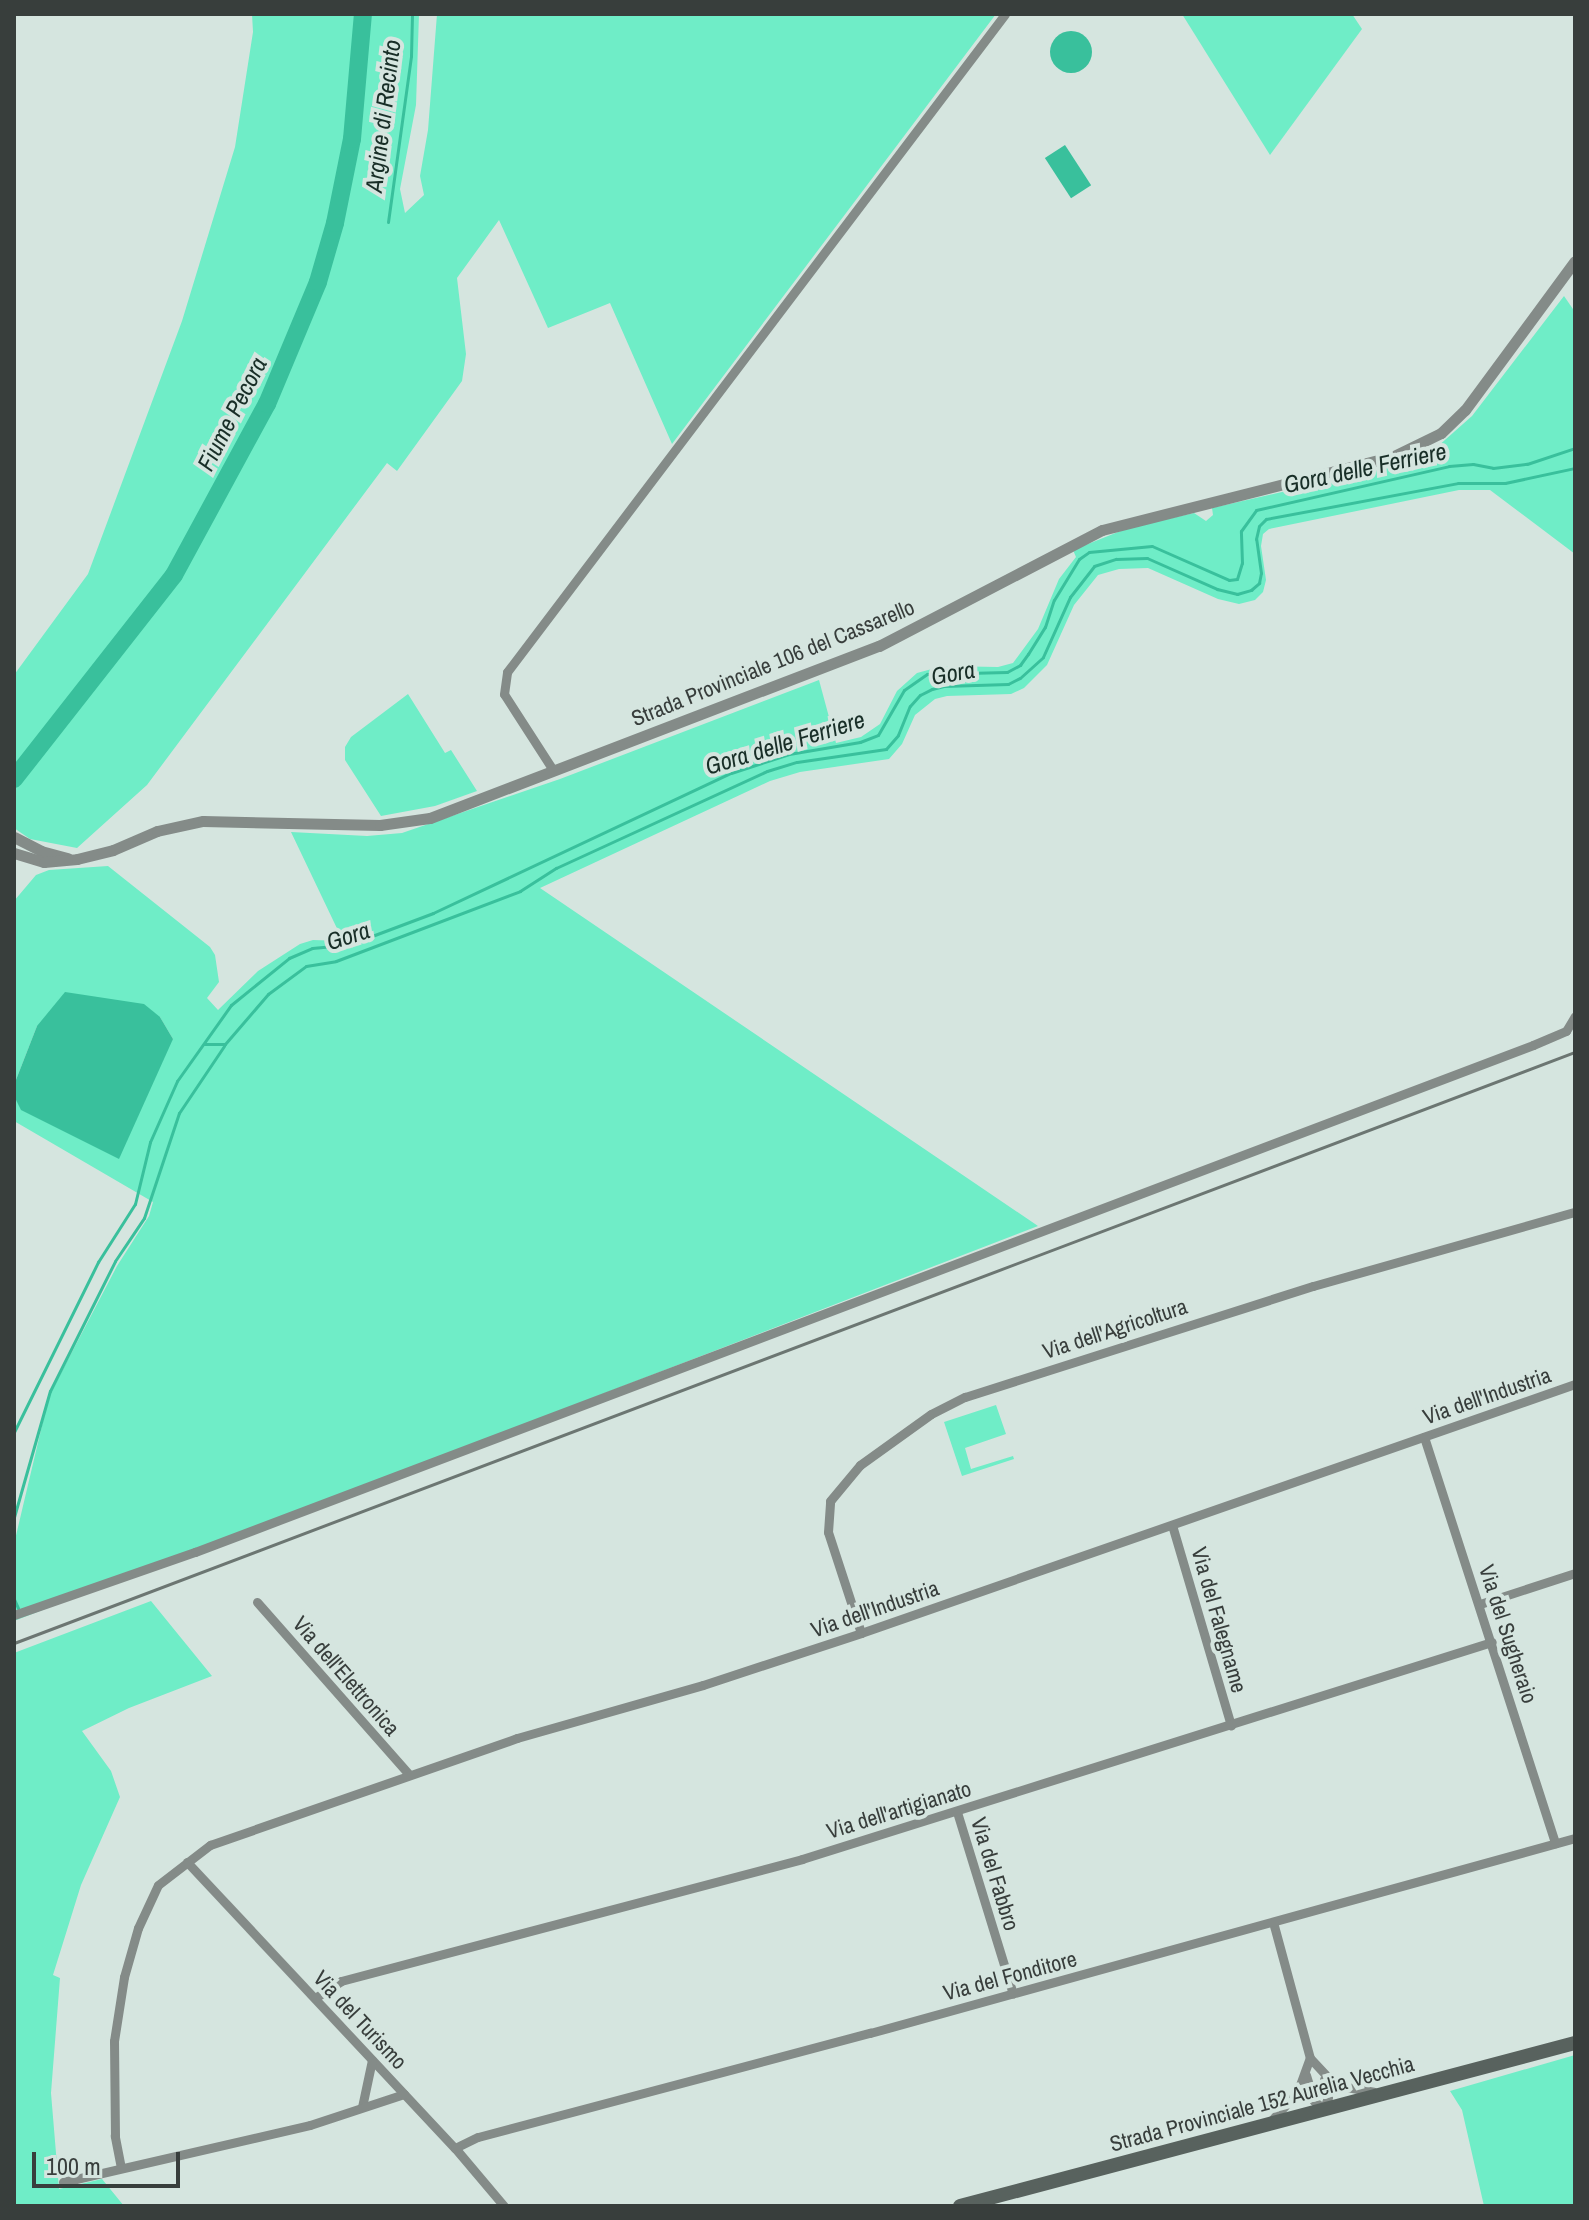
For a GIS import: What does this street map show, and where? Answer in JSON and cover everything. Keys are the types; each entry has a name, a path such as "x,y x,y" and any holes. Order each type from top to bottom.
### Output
{"main road":[{"name":"Strada Provinciale 152 Aurelia Vecchia","path":"960,2206 1575,2043"}],"street":[{"path":"553,770 504,694 507,672 1005,14"},
{"name":"Strada Provinciale 106 del Cassarello","path":"14,853 44,862 77,859 113,850 157,831 203,821 380,825 415,821 886,643 1102,530 1370,463 1419,446 1441,433 1465,410 1575,261"},
{"name":"Strada Provinciale 106 del Cassarello","path":"14,837 41,851 77,859"},
{"path":"14,1615 195,1552 1533,1045 1566,1031 1575,1016"},
{"name":"Via dell'Agricoltura","path":"861,1633 828,1532 830,1501 860,1465 938,1409 994,1387 1313,1286 1575,1212"},
{"name":"Via dell'Industria","path":"121,2168 115,2136 113,2061 124,1977 146,1905 165,1878 221,1840 408,1773 726,1678 861,1633 1575,1384"},
{"name":"Via del Sugheraio","path":"1424,1437 1555,1843"},
{"name":"Via del Falegname","path":"1172,1525 1231,1725"},
{"path":"1480,1604 1575,1573"},
{"name":"Via dell'Elettronica","path":"257,1602 408,1773"},
{"name":"Via dell'artigianato","path":"315,1998 341,1981 757,1872 957,1812 1492,1642"},
{"name":"Via del Fabbro","path":"957,1812 1013,1994"},
{"name":"Via del Fonditore","path":"455,2148 478,2137 1013,1994 1575,1838"},
{"name":"Via del Turismo","path":"187,1862 455,2148 504,2206"},
{"path":"1273,1922 1310,2058 1323,2075 1344,2089 1395,2091"},
{"path":"1268,2124 1297,2093 1310,2058"},
{"path":"362,2107 372,2060"},
{"path":"1306,2075 1314,2101 1324,2109 1328,2097 1323,2075"},
{"path":"63,2182 310,2125 404,2094"}],"shaded area":[{"path":"252,14 419,14 416,105 400,189 405,213 424,195 420,176 428,130 437,14 996,14 672,444 610,303 548,328 499,220 457,278 466,354 462,381 397,471 387,463 147,785 77,848 30,839 14,828 14,675 88,574 182,321 235,147 253,32"},
{"path":"1182,14 1352,14 1362,29 1270,155"},
{"path":"1071,31 1086,37 1092,52 1086,67 1071,73 1056,67 1050,52 1056,37"},
{"path":"1065,145 1091,185 1071,198 1045,158"},
{"path":"1564,296 1575,312 1575,554 1490,490 1459,490 1269,529 1263,534 1261,546 1266,580 1263,592 1255,600 1239,604 1218,599 1148,568 1119,569 1098,575 1074,605 1047,665 1024,688 1011,694 935,699 915,715 902,744 889,759 800,772 770,781 540,888 1038,1226 14,1621 14,1544 49,1396 117,1266 149,1216 153,1202 14,1121 14,1096 22,1110 173,1039 160,1017 37,1026 14,1085 14,901 36,875 49,870 108,866 210,947 215,955 219,982 207,998 218,1010 258,971 300,944 313,940 343,941 291,832 367,836 402,833 560,779 819,680 836,743 861,737 880,724 897,691 917,673 943,666 998,667 1013,663 1038,629 1059,579 1076,557 1073,550 1128,528 1194,513 1206,521 1213,515 1212,508 1400,465 1428,455 1472,416"},
{"path":"408,694 445,753 451,750 477,791 435,806 381,816 345,760 345,747 351,737"},
{"path":"65,992 144,1004 160,1017 173,1039 119,1159 21,1110 14,1096 14,1085 37,1026"},
{"path":"996,1405 1006,1434 965,1448 971,1469 1013,1456 1014,1459 962,1476 944,1422"},
{"path":"151,1601 212,1676 129,1708 82,1731 111,1771 120,1797 81,1885 53,1975 60,1978 51,2093 59,2189 102,2179 124,2206 14,2206 14,1653"},
{"path":"1575,2055 1575,2206 1484,2206 1462,2110 1450,2091"}],"waterway":[{"name":"Fiume Pecora","path":"14,779 174,575 267,404 318,282 335,223 352,139 363,14"},
{"name":"Argine di Recinto","path":"388,222 411,56 412,14"},
{"name":"Gora delle Ferriere","path":"14,1432 98,1262 135,1204 150,1142 177,1081 231,1005 289,958 312,948 348,945 433,913 731,773 789,754 860,742 878,735 904,690 927,674 1007,672 1020,665 1028,654 1045,627 1054,600 1079,559 1089,552 1152,546 1229,580 1237,579 1242,563 1241,531 1256,510 1449,466 1473,464 1493,468 1527,464 1575,448"},
{"name":"Gora","path":"204,1044 225,1044 268,994 306,966 336,961 520,891 556,868 767,771 797,762 886,749 898,735 910,706 920,695 932,689 1008,684 1020,678 1043,657 1070,597 1094,566 1116,559 1147,558 1217,589 1237,594 1251,590 1259,583 1261,573 1256,539 1259,526 1266,519 1458,483 1505,483 1575,468"},
{"path":"14,1517 50,1391 115,1261 144,1218 179,1113 224,1046"},
{"path":"14,1599 18,1608"}],"railway":[{"path":"14,1643 1575,1052"}]}
